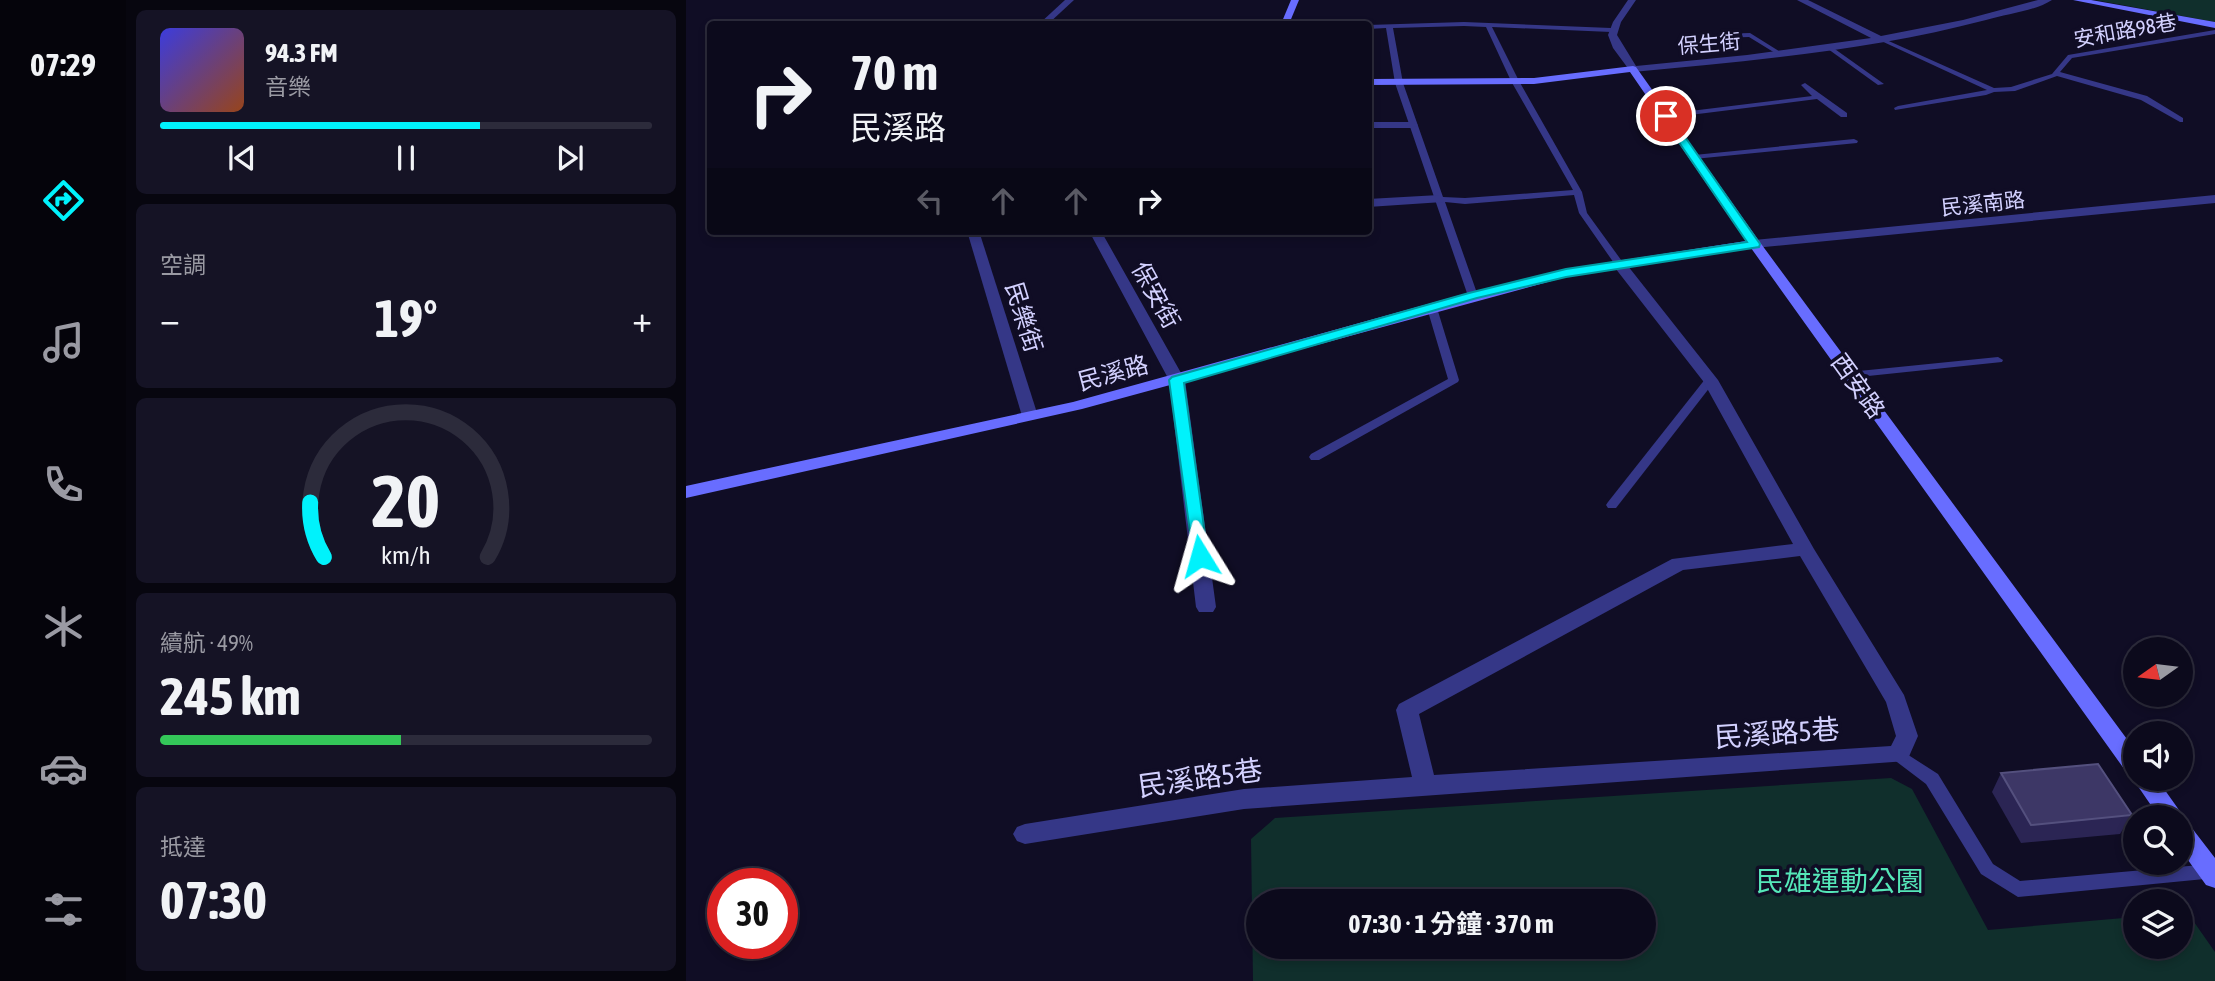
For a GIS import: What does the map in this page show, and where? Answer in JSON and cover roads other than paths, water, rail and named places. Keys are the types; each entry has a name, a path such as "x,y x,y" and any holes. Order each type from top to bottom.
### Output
{"street":[{"path":"1046,21 1070,0"},
{"path":"1285,21 1295,0"},
{"path":"1611,30 1632,0"},
{"path":"1801,0 1880,39"},
{"name":"保生街","path":"1372,82 1515,81 1782,55 1938,29 2048,0"},
{"path":"2077,0 2215,25"},
{"name":"西安路","path":"1611,30 1611,40 1754,244 2123,751"},
{"path":"1372,125 1413,125"},
{"path":"1372,203 1439,199"},
{"name":"民溪南路","path":"1754,244 2215,199"},
{"name":"民樂街","path":"974,235 1030,416"},
{"name":"保安街","path":"1097,235 1177,380"},
{"name":"民溪路","path":"686,492 1030,416 1177,380 1432,307 1566,273 1754,244"},
{"path":"1619,264 1710,380 1805,549 1896,701 1907,736 1899,755"},
{"path":"1177,380 1206,607"},
{"path":"1426,785 1407,710 1679,564 1805,549"},
{"name":"民溪路5巷","path":"1025,834 1244,800 1426,785 1899,755"},
{"path":"2193,848 2213,875"}],"lane":[{"path":"1488,25 1515,81 1578,192 1583,212 1619,264"},
{"path":"1372,27 1488,25 1611,30"},
{"path":"1389,26 1399,83 1474,296"},
{"name":"安和路98巷","path":"2180,120 2144,97 2056,73 2070,56 2215,32"},
{"path":"1685,37 1750,35 1782,55"},
{"path":"1880,39 1993,90"},
{"path":"1830,48 1880,84"},
{"path":"1898,108 2011,89 2056,73"},
{"path":"1805,85 1844,114"},
{"path":"1666,116 1818,97"},
{"path":"1694,157 1854,141"},
{"path":"1439,199 1465,201 1578,192"},
{"path":"1315,457 1454,380 1432,307"},
{"path":"1849,375 1998,360"},
{"path":"1612,505 1710,380"},
{"path":"1899,755 1932,779 1987,869 2018,889 2213,875"}],"park label":[{"name":"民雄運動公園","path":"1840,881"}]}
